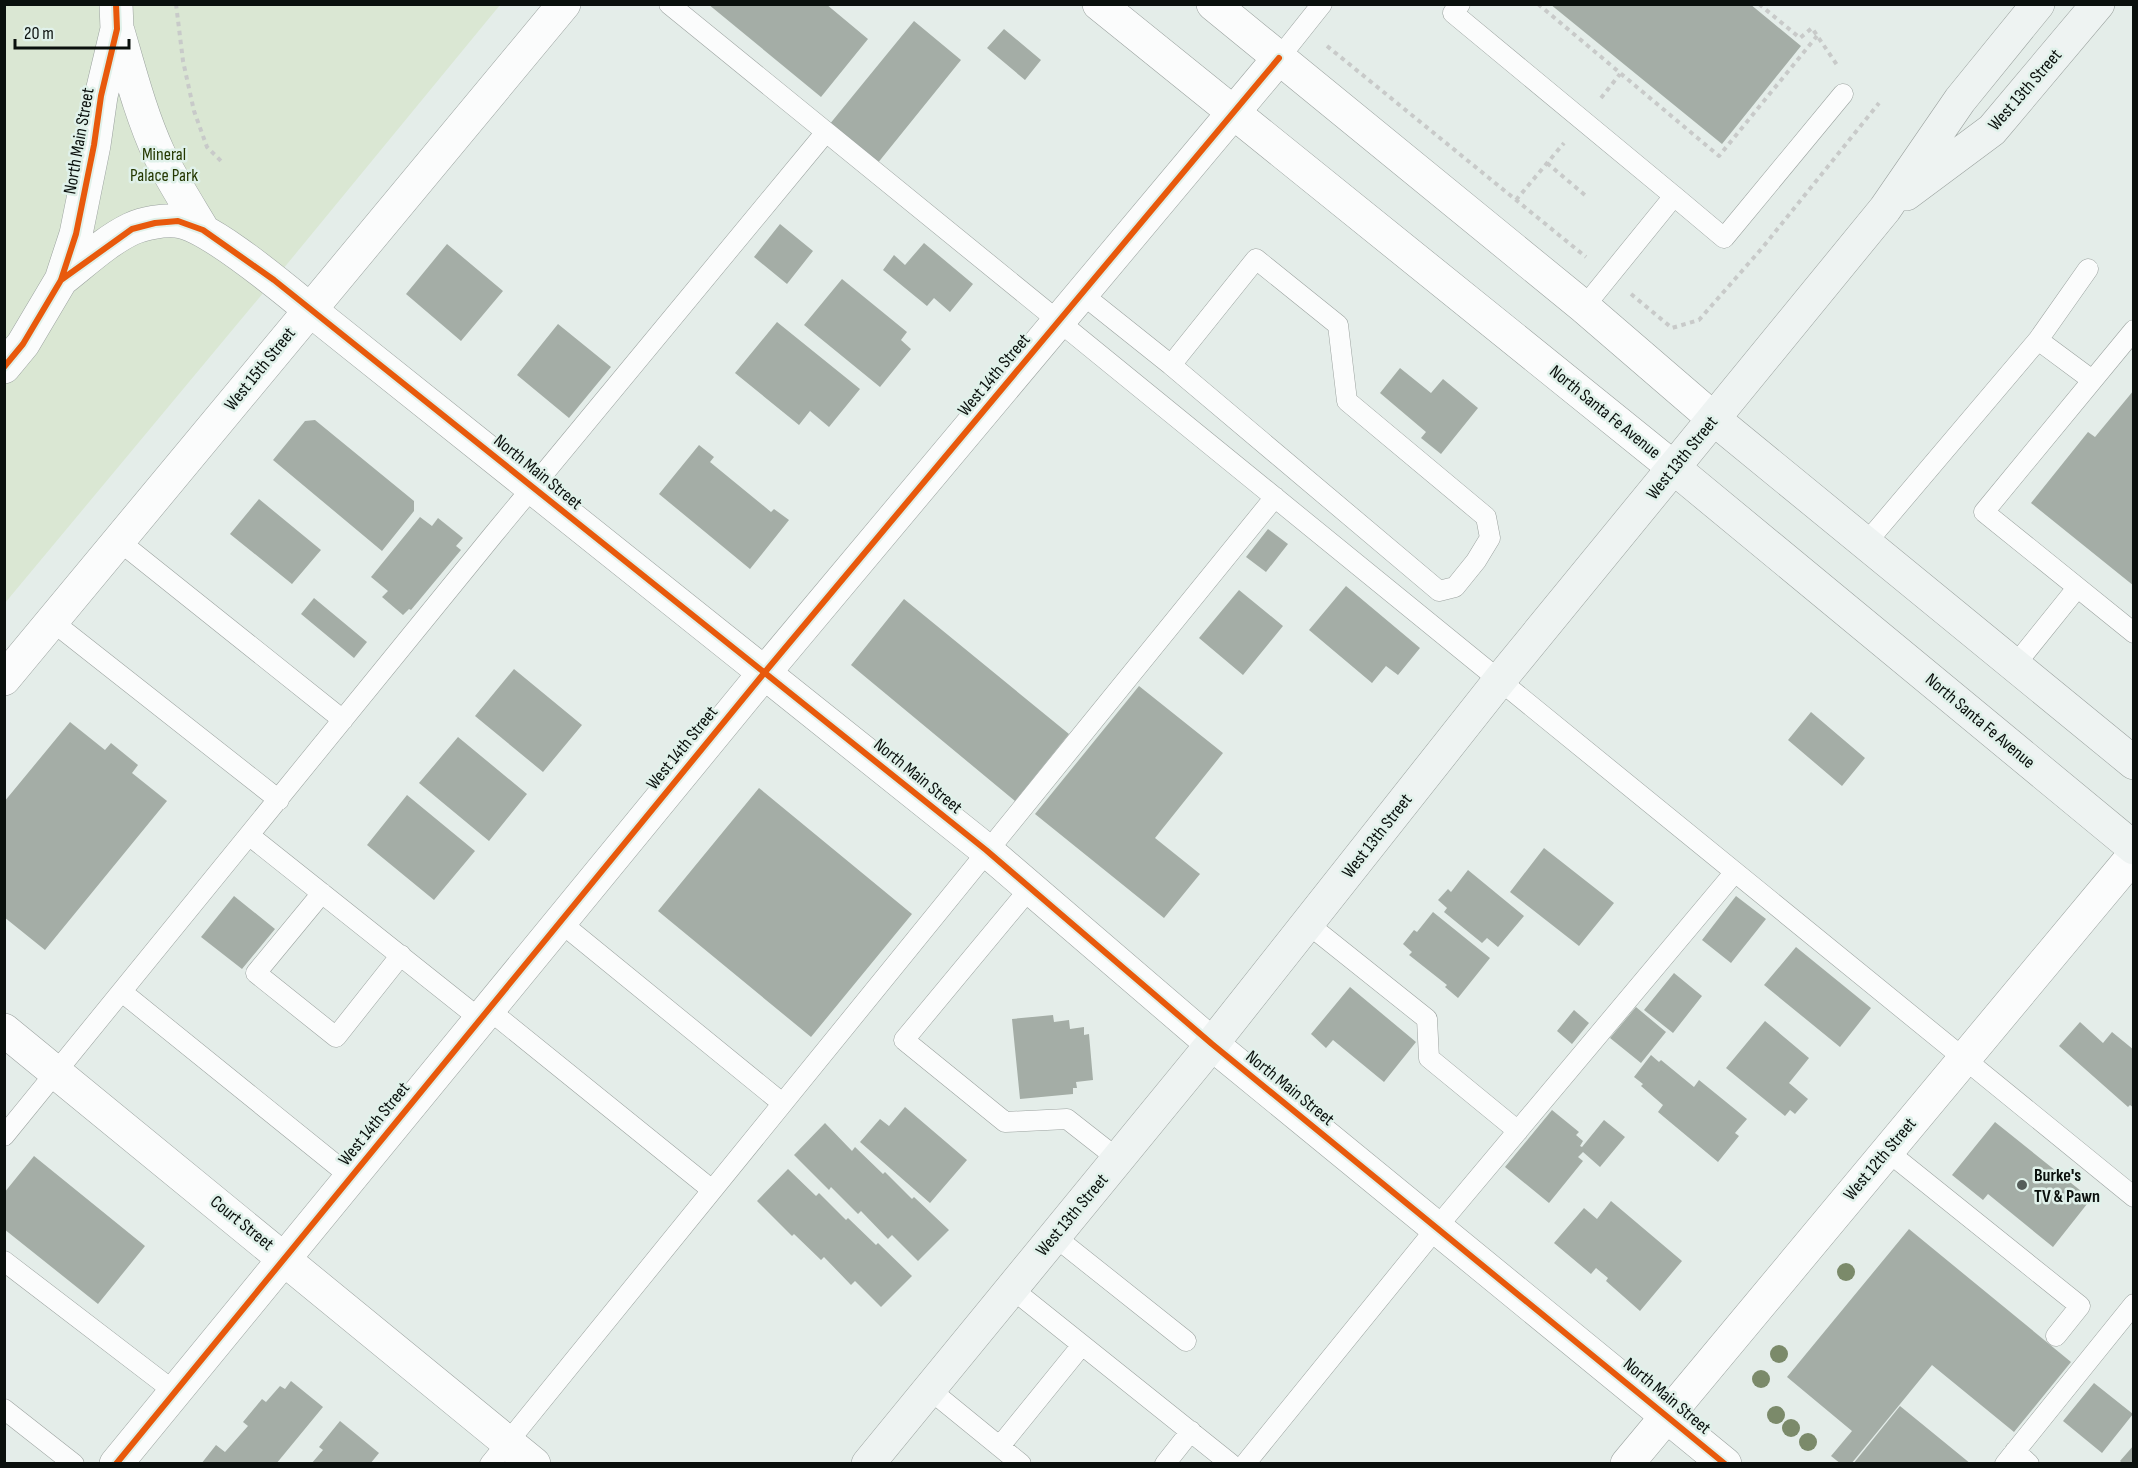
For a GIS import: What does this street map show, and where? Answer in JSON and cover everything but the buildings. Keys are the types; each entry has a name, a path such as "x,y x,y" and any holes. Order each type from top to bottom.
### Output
{"main road":[{"name":"West 13th Street","path":"875,1461 929,1389 1212,1044 1499,681 1885,209 1959,100 2038,4"},
{"name":"West 13th Street","path":"1885,209 1992,130 2097,4"},
{"path":"1714,419 2133,763"},
{"name":"North Santa Fe Avenue","path":"1674,468 2133,848"}],"street":[{"name":"West 15th Street","path":"4,679 564,4"},
{"name":"North Santa Fe Avenue","path":"1099,4 1674,468"},
{"path":"1213,4 1584,307 1714,419"},
{"name":"North Main Street","path":"117,17 142,110 158,152 203,230"},
{"name":"North Main Street","path":"4,367 23,344 61,280 76,234 117,17"},
{"name":"West 14th Street","path":"116,1464 765,672 1280,58"},
{"name":"North Main Street","path":"61,280 132,229 155,223 178,221 203,230 274,280 986,850 1212,1044 1438,1226 1725,1464"},
{"name":"West 12th Street","path":"1627,1464 2133,855"},
{"name":"Court Street","path":"4,1030 284,1258 499,1453 534,1464"}],"lane":[{"path":"669,4 2133,1197"},
{"path":"1280,58 1322,4"},
{"path":"1460,4 1453,13 1724,238 1843,94"},
{"path":"4,1136 532,487 826,132"},
{"path":"1584,307 1674,196"},
{"path":"1082,294 1171,364 1439,591 1455,586 1476,561 1490,538 1486,517 1347,401 1338,326 1256,259 1171,364"},
{"path":"1866,543 2038,340 2088,269"},
{"path":"2133,330 1984,512 2133,633"},
{"path":"2038,340 2092,380"},
{"path":"499,1453 986,850 1275,497"},
{"path":"119,541 344,720"},
{"path":"2015,665 2077,588"},
{"path":"53,622 279,800"},
{"path":"250,836 401,955 484,1014 712,1190"},
{"path":"1245,1464 1438,1226 1735,872"},
{"path":"1031,887 904,1040 1005,1122 1067,1119 1118,1159"},
{"path":"322,892 256,973 336,1037 401,955"},
{"path":"560,922 782,1103"},
{"path":"1308,924 1427,1019 1430,1058 1518,1131"},
{"path":"122,992 351,1177"},
{"path":"1887,1151 2080,1306 2056,1336"},
{"path":"1054,1236 1186,1341"},
{"path":"4,1261 175,1392"},
{"path":"1011,1288 1231,1464"},
{"path":"2016,1460 2133,1304"},
{"path":"1000,1446 1082,1345"},
{"path":"929,1389 1021,1464"},
{"path":"4,1409 74,1464"},
{"path":"1165,1464 1191,1431"}],"path":[{"path":"176,4 183,61 194,111 207,147 224,164"},
{"path":"1538,4 1719,156 1818,36"},
{"path":"1759,4 1800,38 1812,28 1851,86 1843,94"},
{"path":"1304,27 1672,328 1699,320 1763,247 1879,104"},
{"path":"1516,200 1582,120"},
{"path":"1547,163 1586,196"}],"green space":[{"name":"Mineral Palace Park","path":"5,5 500,5 5,603"}],"cycle path":[{"path":"4,367 23,344 61,280 76,234 94,145 101,96 117,29 116,4"},
{"path":"116,1464 765,672 1279,58"},
{"path":"61,280 132,229 155,223 178,221 203,230 274,280 986,850 1212,1044 1725,1464"}],"place":[{"name":"Burke's TV & Pawn","path":"2022,1185"}]}
